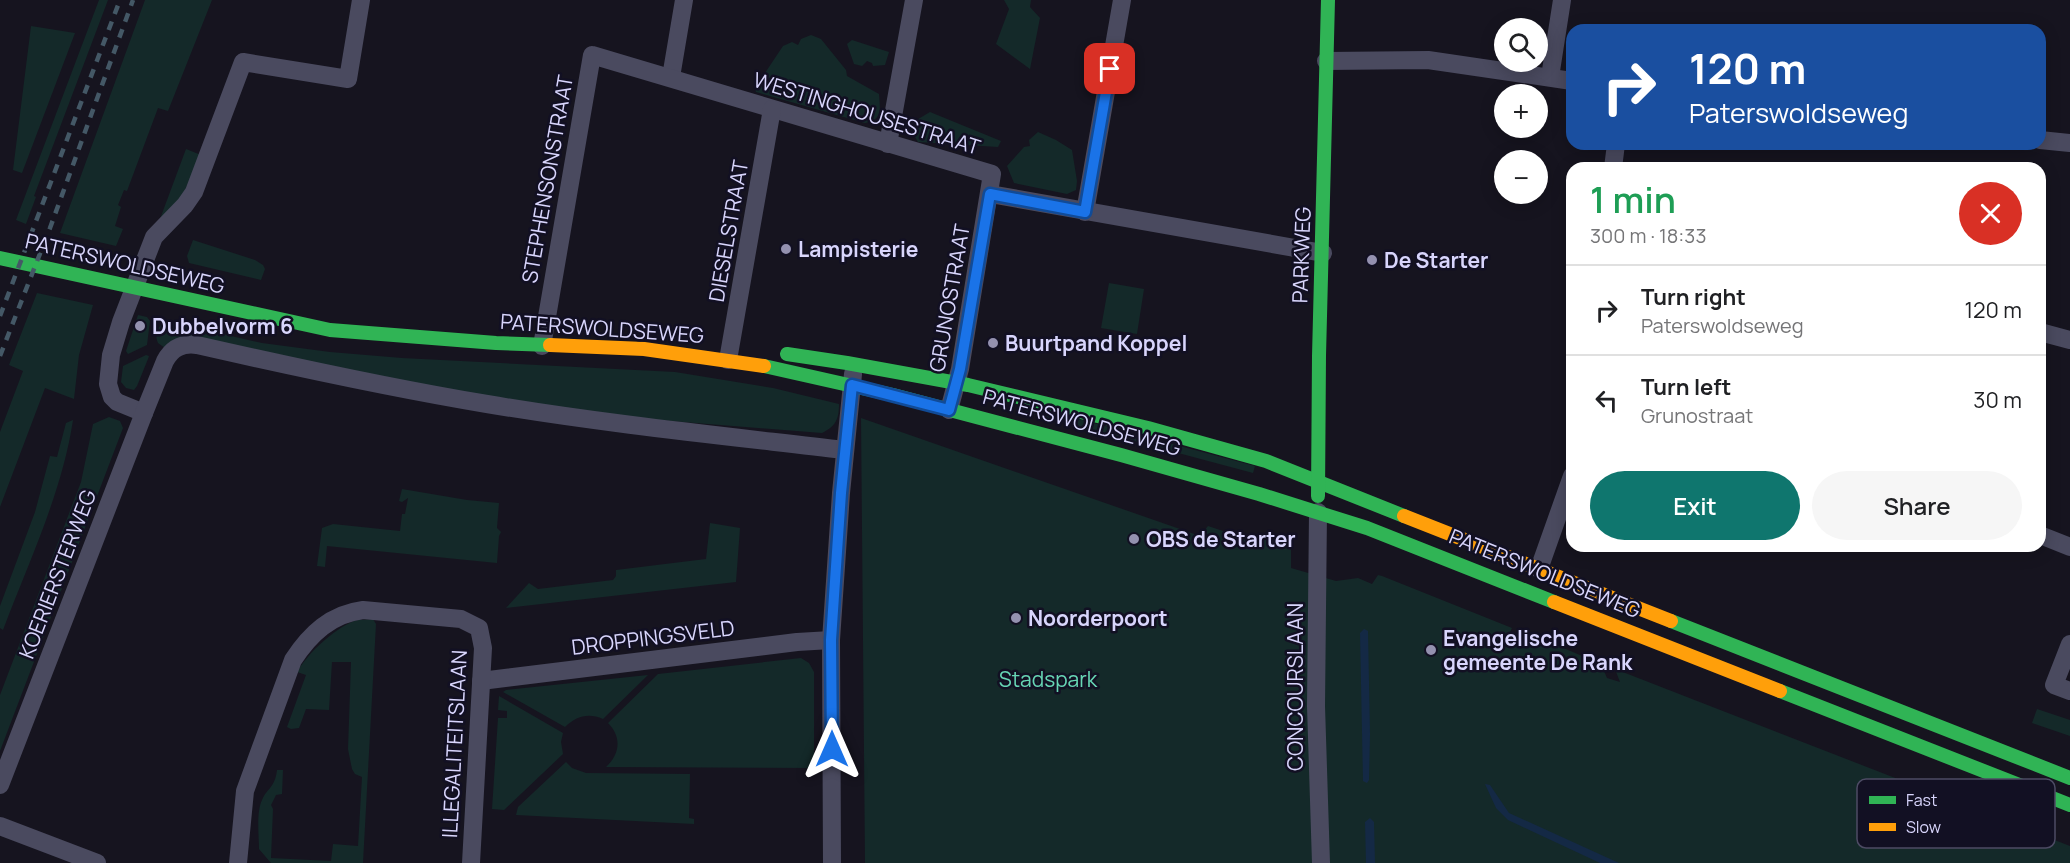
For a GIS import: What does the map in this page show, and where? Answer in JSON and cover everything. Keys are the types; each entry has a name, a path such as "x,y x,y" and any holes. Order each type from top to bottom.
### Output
{"main road":[{"name":"PARKWEG","path":"1318,512 1319,356 1328,0"},
{"name":"PATERSWOLDSEWEG","path":"0,246 298,313 394,324 488,328"},
{"name":"PATERSWOLDSEWEG","path":"0,258 316,328 406,337 545,334 644,350 735,352"},
{"name":"PATERSWOLDSEWEG","path":"586,333 735,352 788,370 1132,459 1318,512 1367,528 2004,779"},
{"name":"PATERSWOLDSEWEG","path":"774,352 854,364 957,384 1148,427 1266,461 2070,778"},
{"name":"PATERSWOLDSEWEG","path":"2055,799 2070,805"}],"street":[{"path":"144,413 117,402 109,391 109,369 121,322 151,244 194,192 243,62 348,79 361,0"},
{"path":"671,77 684,0"},
{"path":"888,144 914,0"},
{"path":"1085,212 1122,0"},
{"path":"1550,77 1562,0"},
{"name":"WESTINGHOUSESTRAAT","path":"592,55 992,174 990,194"},
{"name":"STEPHENSONSTRAAT","path":"545,334 592,55"},
{"path":"1326,61 1428,60 1566,80"},
{"name":"DIESELSTRAAT","path":"735,352 772,109"},
{"path":"2046,141 2070,143"},
{"path":"990,194 1323,254"},
{"name":"GRUNOSTRAAT","path":"949,410 957,384 990,194"},
{"path":"2046,334 2070,340"},
{"name":"KOERIERSTERWEG","path":"0,785 165,361 168,355 178,347 191,344 338,377 488,405 651,428 844,450"},
{"path":"832,863 831,640 844,450 854,364"},
{"path":"1539,569 1566,493"},
{"name":"CONCOURSLAAN","path":"1318,512 1316,706 1321,863"},
{"path":"2046,537 2070,547"},
{"name":"ILLEGALITEITSLAAN","path":"238,863 244,791 293,660 305,641 333,618 348,612 363,610 460,619 479,628 483,648 471,863"},
{"name":"DROPPINGSVELD","path":"481,681 797,642 831,640"},
{"path":"2070,644 2054,685 2070,691"},
{"path":"0,826 97,863"}],"green space":[{"path":"99,0 108,0 34,196 36,197 26,224 16,220"},
{"path":"145,0 212,0 168,111 158,108 127,191 124,190 118,205 121,207 115,226 123,229 116,246 60,233"},
{"path":"1004,0 1031,0 1030,7 1040,18 1030,69 996,44 1009,9"},
{"path":"31,26 75,33 22,173 13,170"},
{"path":"811,35 821,39 846,70 847,76 879,94 879,113 871,122 865,123 756,92 755,88 783,46 792,42 798,45 801,39"},
{"path":"852,40 889,52 885,65 873,66 867,61 862,66 854,64 847,44"},
{"path":"930,112 1001,141 998,147 918,142 911,130 915,121"},
{"path":"1038,132 1072,150 1077,181 1076,190 1067,194 1014,183 1007,166 1024,147 1030,146 1029,140"},
{"path":"186,149 201,155 182,197 160,219"},
{"path":"193,240 255,260 265,269 261,280 189,263 187,256"},
{"path":"1109,283 1144,289 1137,334 1101,328"},
{"path":"37,293 93,305 79,355 74,399 45,388 0,507 0,432 23,371 9,365"},
{"path":"138,315 147,317 150,321 147,345 128,354 126,351"},
{"path":"166,321 262,343 330,352 402,358 675,372 773,388 839,404 838,414 834,425 822,433 621,417 165,348 158,343 156,337 159,328"},
{"path":"146,355 149,356 137,386 134,390 126,388 121,382 123,366"},
{"path":"1026,405 1255,466 1253,473 1025,412"},
{"path":"109,417 120,421 123,428 0,751 0,695 81,482 93,424"},
{"name":"Stadspark","path":"861,418 1200,536 1208,526 1232,534 1291,539 1291,568 1336,581 1358,578 1372,584 1378,575 1382,576 1512,628 1505,642 1512,645 1521,630 1601,664 1607,678 1620,682 1615,669 1898,779 1857,779 1857,848 2055,848 2055,840 2070,846 2070,863 865,863"},
{"path":"73,420 53,500 3,630 0,628 0,606 35,512 50,456 57,457 66,423"},
{"path":"402,489 499,503 497,528 501,532 497,563 327,546 325,567 317,566 322,528 333,524 400,531 402,514 405,514 408,498 402,502 399,501"},
{"path":"710,523 740,528 736,582 506,608 529,583 538,589 613,580 616,570 706,559"},
{"path":"373,619 376,624 363,863 271,863 259,849 258,818 260,805 275,781 277,770 283,770 282,794 276,795 271,805 273,809 271,858 331,861 333,844 358,846 362,777 355,774 352,769 348,749 351,662 332,662 329,710 306,709 299,728 287,727 306,675 297,672 308,657 322,642 346,625 356,620"},
{"path":"801,658 809,663 814,672 814,768 606,767 614,757 618,745 616,734 608,723 658,674"},
{"path":"648,675 603,719 592,716 582,717 565,727 503,692 506,690"},
{"path":"499,696 563,733 561,742 563,754 504,810 492,809 498,718 507,718 507,711 498,710"},
{"path":"2037,709 2070,720 2070,736 2032,723"},
{"path":"566,762 572,768 586,773 690,774 689,818 694,819 694,824 516,815 518,807"}],"water":[{"path":"1364,629 1368,631 1370,734 1369,780 1367,783 1363,781 1360,633"},
{"path":"1485,784 1490,785 1509,813 1619,863 1600,863 1508,820 1496,808"},
{"path":"1370,818 1374,822 1375,863 1366,863 1365,822"}],"railway":[{"path":"0,316 120,0"},
{"path":"0,356 50,228 133,0"}],"traffic: fast":[{"path":"1318,496 1319,356 1328,0"},
{"path":"0,258 330,330 550,345"},
{"path":"787,354 968,385 1148,428 1266,461 1404,516"},
{"path":"764,366 893,395 1259,494 1367,528 1554,602"},
{"path":"1671,621 2070,778"},
{"path":"1780,691 2004,779"},
{"path":"2055,799 2070,805"}],"traffic: slow":[{"path":"550,345 644,349 764,366"},
{"path":"1404,516 1671,621"},
{"path":"1554,602 1780,691"}],"place":[{"name":"Lampisterie","path":"786,249"},
{"name":"De Starter","path":"1372,260"},
{"name":"Dubbelvorm 6","path":"140,326"},
{"name":"Buurtpand Koppel","path":"993,343"},
{"name":"OBS de Starter","path":"1134,539"},
{"name":"Noorderpoort","path":"1016,618"},
{"name":"Evangelische gemeente De Rank","path":"1431,650"}],"route":[{"path":"832,749 831,640 844,450 852,385 949,410 960,369 990,194 1085,212 1110,69"}]}
